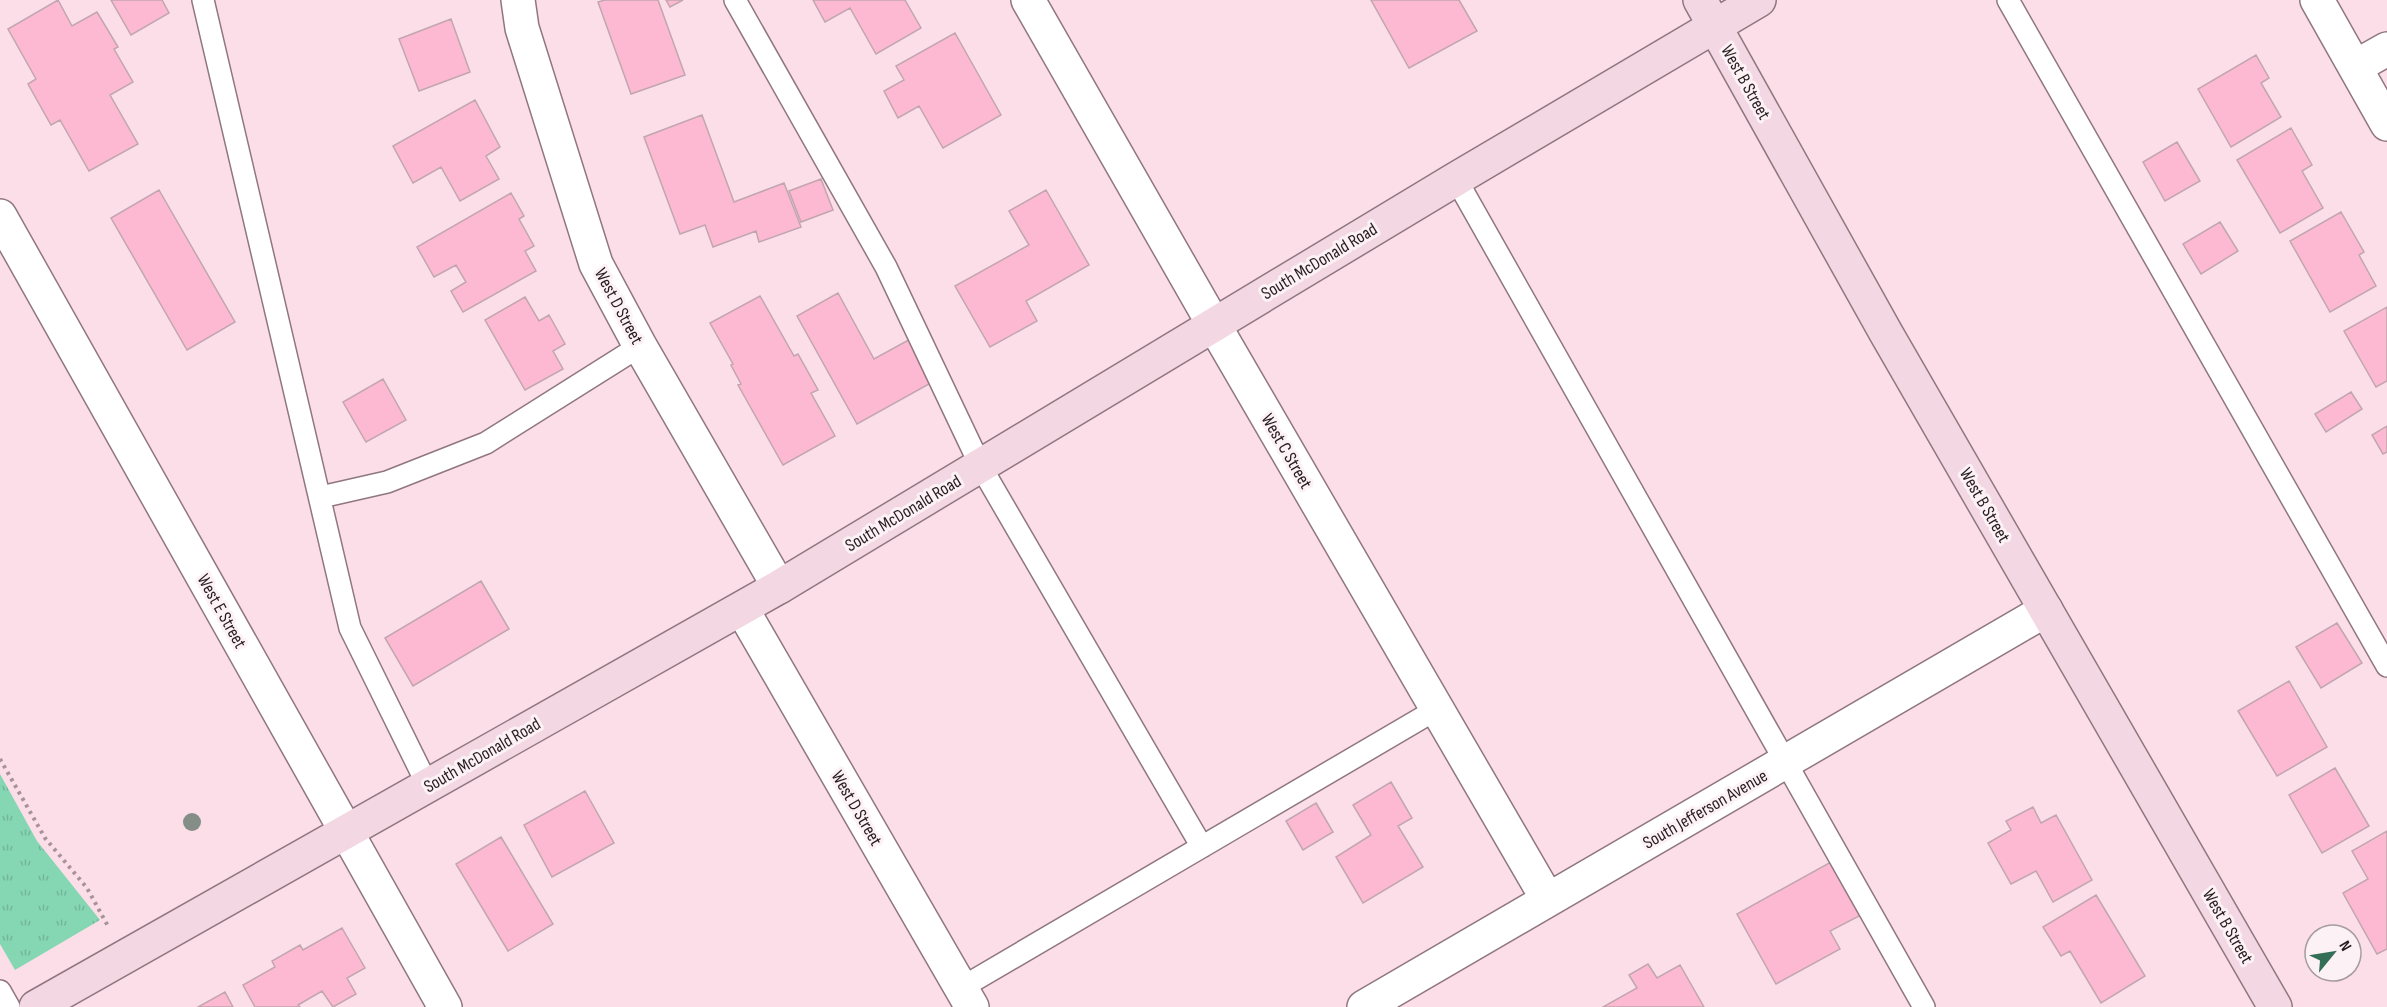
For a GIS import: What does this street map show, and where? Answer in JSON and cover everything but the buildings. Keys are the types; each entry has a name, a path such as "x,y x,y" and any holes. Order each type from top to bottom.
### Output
{"street":[{"name":"West D Street","path":"518,0 522,28 596,264 640,346 779,587"},
{"name":"West C Street","path":"1028,0 1548,900"},
{"name":"South McDonald Road","path":"36,1007 742,609 981,467 1456,179 1707,13 1759,0"},
{"path":"2317,0 2387,124"},
{"name":"West B Street","path":"1707,13 1880,323 2275,1007"},
{"path":"2355,67 2387,49"},
{"name":"West E Street","path":"0,216 445,1007"},
{"name":"West D Street","path":"742,609 967,998"},
{"name":"South Jefferson Avenue","path":"1364,1007 2046,610"}],"lane":[{"path":"203,0 350,628 428,786"},
{"path":"735,0 886,267 981,467 1202,847"},
{"path":"2008,0 2387,666"},
{"path":"1456,179 1785,762 1919,1005"},
{"path":"321,497 387,482 486,442 640,346"},
{"path":"967,998 1202,847 1437,709"},
{"path":"0,991 9,1007"}],"path":[{"path":"0,759 45,838 87,888 125,957"}],"green space":[{"path":"0,774 37,841 100,920 15,970 0,944"}]}
